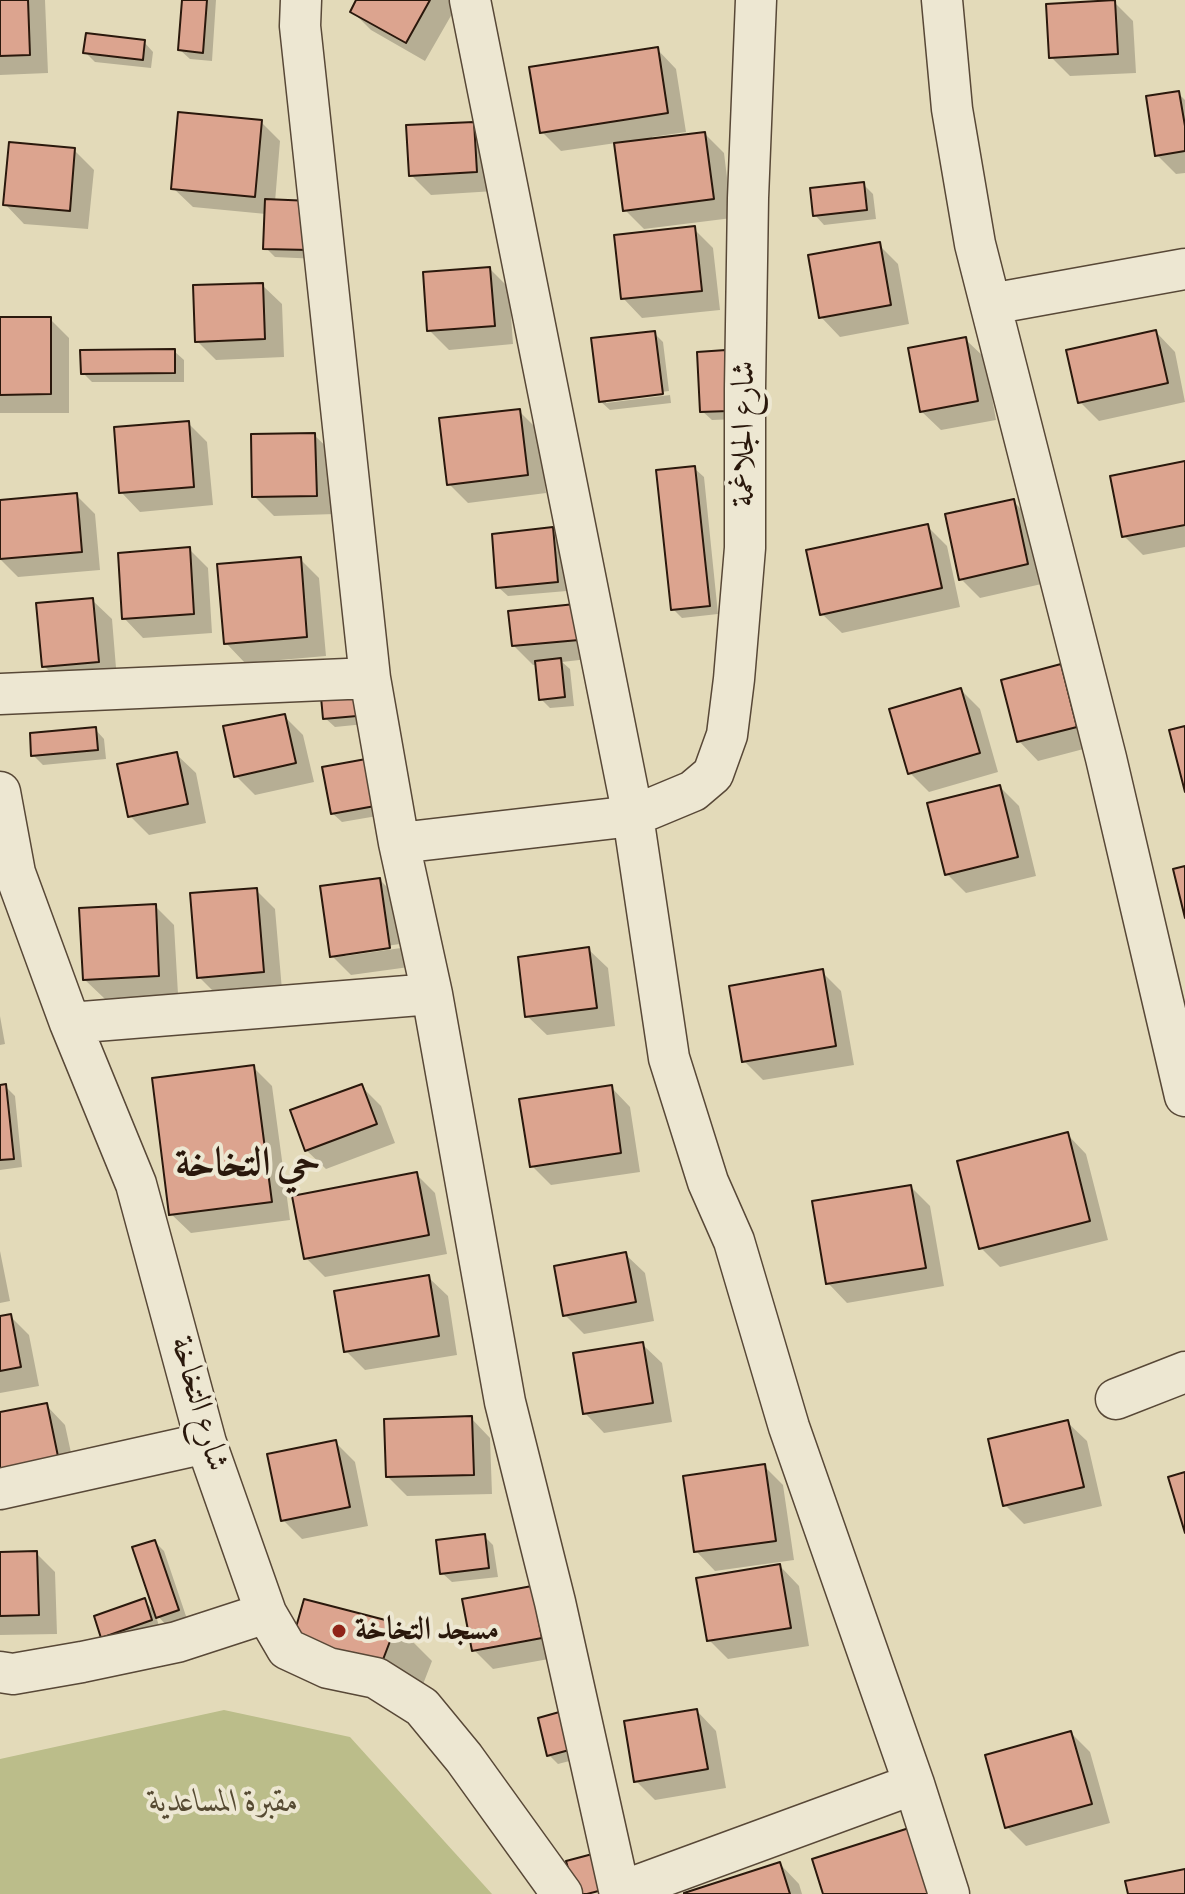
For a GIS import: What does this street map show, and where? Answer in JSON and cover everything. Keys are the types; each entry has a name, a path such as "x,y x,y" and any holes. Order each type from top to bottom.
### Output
{"street":[{"path":"301,0 300,26 370,678 399,843 432,994 505,1402 559,1617 620,1893 914,1784"},
{"path":"470,0 633,816 669,1058 708,1182 734,1241 789,1427 914,1784 949,1894"},
{"name":"شارع الجلاغمة","path":"399,843 633,816 693,791 713,774 727,735 745,548 747,230 756,0"},
{"path":"942,0 952,109 975,244 1106,758 1185,1096"},
{"path":"991,304 1185,269"},
{"path":"0,694 370,678"},
{"name":"شارع التخاخة","path":"0,792 7,875 136,1184 206,1443 266,1613 287,1649 328,1668 376,1678 422,1707 464,1758 562,1894"},
{"path":"70,1023 432,994"},
{"path":"1116,1399 1185,1372"},
{"path":"0,1489 206,1443"},
{"path":"0,1672 13,1674 177,1642 266,1613"}],"green space":[{"name":"مقبرة المساعدية","path":"224,1710 350,1737 492,1894 0,1894 0,1759"}],"building":[{"path":"0,0 28,0 30,55 0,56"},
{"path":"182,0 207,0 203,53 178,50"},
{"path":"356,0 430,0 406,43 350,12"},
{"path":"1115,0 1118,54 1049,58 1046,4"},
{"path":"86,33 145,40 143,60 83,53"},
{"path":"658,47 668,113 540,133 529,67"},
{"path":"1179,91 1185,126 1185,151 1155,156 1146,96"},
{"path":"178,112 262,120 255,197 171,189"},
{"path":"474,122 477,172 409,176 406,125"},
{"path":"705,132 714,199 623,211 614,143"},
{"path":"9,142 75,148 70,211 3,205"},
{"path":"864,182 867,210 813,216 810,188"},
{"path":"265,199 311,201 310,250 263,249"},
{"path":"695,226 702,291 621,299 614,235"},
{"path":"880,242 891,305 819,318 808,255"},
{"path":"490,267 495,326 427,331 423,272"},
{"path":"263,283 265,339 195,342 193,285"},
{"path":"0,317 51,317 51,394 0,395"},
{"path":"1156,330 1168,383 1078,403 1066,350"},
{"path":"655,331 663,394 599,402 591,338"},
{"path":"966,337 978,401 920,412 908,348"},
{"path":"175,349 175,373 81,374 80,350"},
{"path":"726,350 729,411 700,412 697,352"},
{"path":"520,409 528,475 447,485 439,418"},
{"path":"189,421 194,487 119,493 114,427"},
{"path":"315,433 317,496 252,497 251,434"},
{"path":"1185,461 1185,525 1122,537 1110,476"},
{"path":"695,466 710,606 671,610 656,470"},
{"path":"77,493 82,552 0,559 0,500"},
{"path":"1014,499 1028,564 959,580 945,514"},
{"path":"928,524 942,588 820,615 806,550"},
{"path":"553,527 558,582 496,588 492,534"},
{"path":"190,547 194,614 122,619 118,553"},
{"path":"301,557 307,637 224,644 217,564"},
{"path":"93,598 99,662 42,667 36,603"},
{"path":"575,604 579,640 512,646 508,611"},
{"path":"561,658 565,697 539,700 535,661"},
{"path":"1061,664 1077,727 1017,742 1001,680"},
{"path":"961,688 980,753 908,774 889,709"},
{"path":"355,694 357,716 323,719 321,697"},
{"path":"285,714 296,763 234,777 223,726"},
{"path":"1185,726 1185,792 1169,730"},
{"path":"96,727 98,750 31,756 30,733"},
{"path":"177,752 188,804 128,817 117,764"},
{"path":"366,759 375,806 331,814 322,767"},
{"path":"1000,785 1018,857 945,875 927,803"},
{"path":"1185,866 1185,918 1173,869"},
{"path":"380,878 390,948 330,957 320,886"},
{"path":"257,888 264,972 197,978 190,893"},
{"path":"156,904 159,976 83,980 79,908"},
{"path":"589,947 597,1008 525,1017 518,957"},
{"path":"823,969 836,1046 742,1062 729,986"},
{"path":"254,1065 272,1202 169,1215 152,1078"},
{"path":"6,1084 14,1159 0,1160 0,1085"},
{"path":"362,1084 377,1124 305,1151 290,1110"},
{"path":"612,1085 621,1153 530,1167 519,1099"},
{"path":"1068,1132 1090,1221 979,1249 957,1161"},
{"path":"417,1172 429,1235 304,1259 292,1196"},
{"path":"911,1185 926,1268 826,1284 812,1201"},
{"path":"626,1252 636,1302 563,1316 554,1266"},
{"path":"429,1275 439,1336 344,1352 334,1291"},
{"path":"11,1314 21,1367 0,1371 0,1316"},
{"path":"643,1342 653,1403 583,1414 573,1353"},
{"path":"47,1403 60,1466 0,1478 0,1412"},
{"path":"472,1416 474,1475 386,1477 384,1419"},
{"path":"1068,1420 1084,1487 1003,1506 988,1439"},
{"path":"336,1440 350,1507 281,1521 267,1454"},
{"path":"765,1464 776,1541 694,1552 683,1476"},
{"path":"1185,1472 1185,1533 1168,1477"},
{"path":"485,1534 489,1568 440,1574 436,1540"},
{"path":"155,1540 179,1610 156,1618 132,1547"},
{"path":"37,1551 39,1615 0,1616 0,1552"},
{"path":"780,1564 791,1628 707,1641 696,1578"},
{"path":"532,1586 542,1638 472,1651 462,1599"},
{"path":"145,1598 152,1620 101,1638 94,1616"},
{"path":"304,1599 397,1623 379,1670 291,1645"},
{"path":"697,1709 708,1769 634,1782 624,1721"},
{"path":"563,1711 573,1749 547,1756 538,1718"},
{"path":"1071,1731 1092,1804 1005,1828 985,1755"},
{"path":"909,1828 930,1894 823,1894 812,1859"},
{"path":"600,1852 610,1888 575,1894 566,1861"},
{"path":"780,1862 790,1894 684,1894 684,1893"},
{"path":"1185,1869 1185,1894 1128,1894 1125,1881"}],"place":[{"name":"مسجد التخاخة","path":"339,1631"}],"district":[{"name":"حي التخاخة","path":"248,1165"}]}
